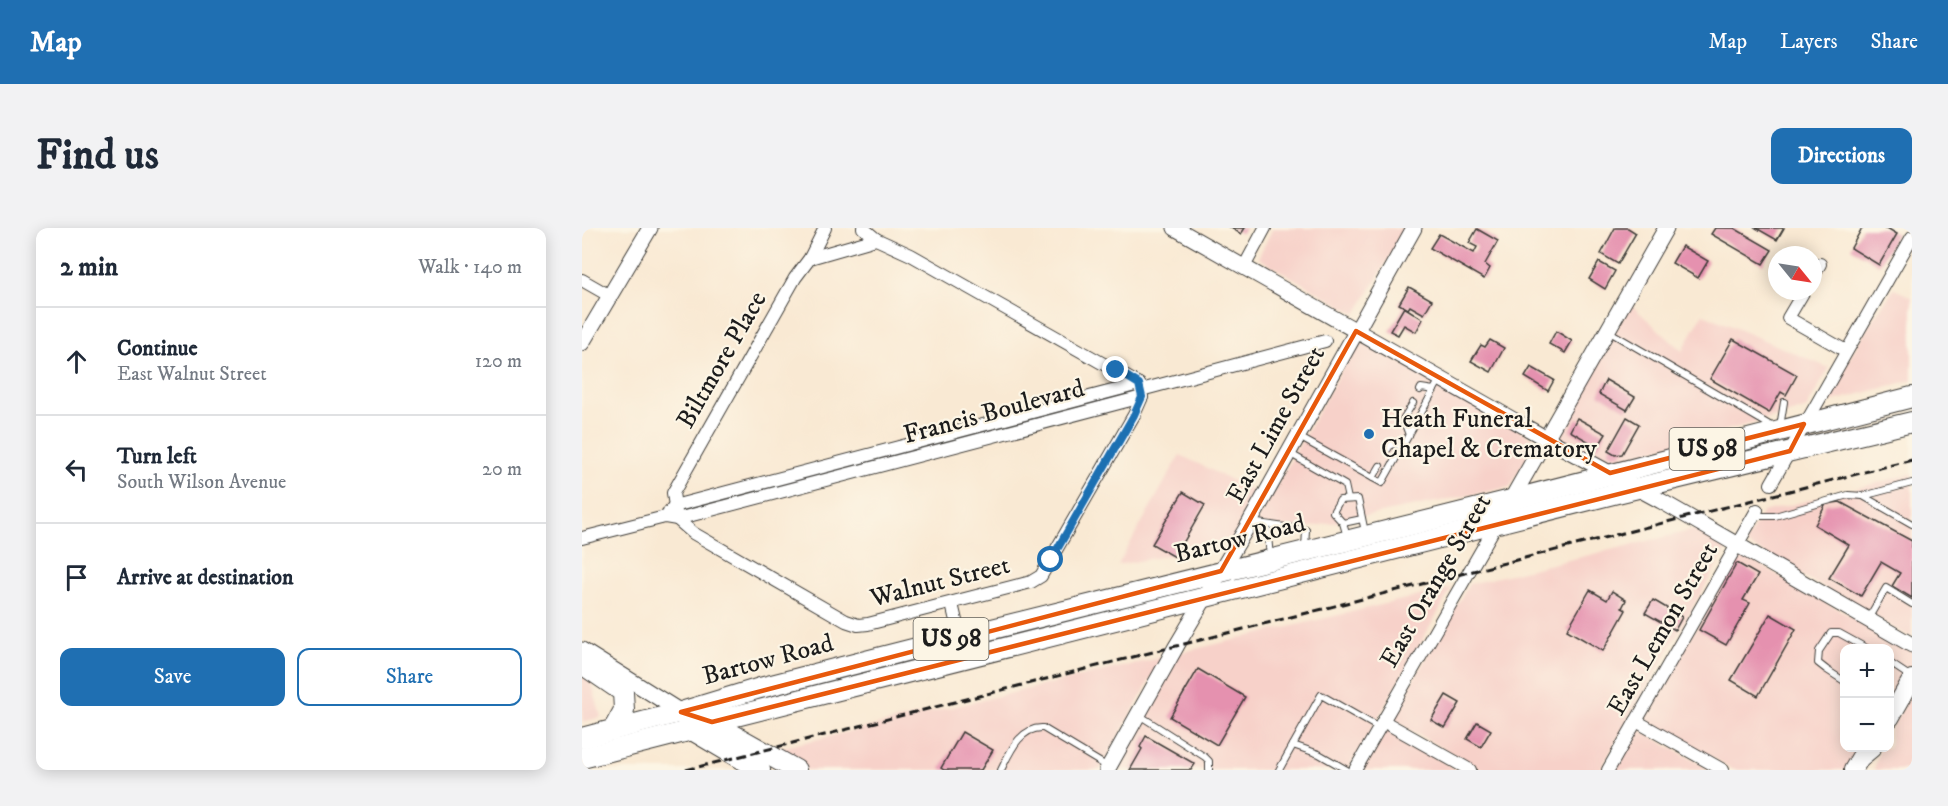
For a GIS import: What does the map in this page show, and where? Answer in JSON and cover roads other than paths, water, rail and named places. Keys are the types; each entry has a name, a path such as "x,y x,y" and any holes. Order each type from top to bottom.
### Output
{"main road":[{"name":"Bartow Road","path":"582,738 769,686 1305,550 1355,529 1511,500 1912,397"},
{"name":"Bartow Road","path":"582,758 692,730 712,722 1205,597 1912,422"},
{"path":"582,664 623,692 624,710 613,730"},
{"path":"1894,706 1912,678"},
{"path":"681,712 712,722 796,770"},
{"path":"681,712 692,730 760,770"},
{"path":"1853,770 1867,752"},
{"path":"1867,770 1871,752"}],"street":[{"path":"582,343 650,228"},
{"name":"Biltmore Place","path":"671,518 674,506 673,493 795,278 810,258 825,228"},
{"path":"863,228 876,239 911,255 1141,390"},
{"path":"1175,228 1356,331 1437,384 1638,488 1912,645"},
{"path":"1244,267 1265,228"},
{"name":"East Lime Street","path":"1108,769 1250,522 1414,228"},
{"name":"East Orange Street","path":"1355,770 1607,331 1661,230"},
{"path":"1771,484 1912,237"},
{"path":"810,258 876,239"},
{"path":"582,280 610,296"},
{"path":"1799,300 1788,318 1846,351"},
{"name":"Francis Boulevard","path":"674,506 828,465 983,431 1325,341"},
{"name":"Walnut Street","path":"671,518 829,612 855,624 868,624 952,604 1031,582 1041,576 1128,425 1141,390"},
{"name":"Francis Boulevard","path":"582,538 832,478 983,431"},
{"path":"828,465 832,478"},
{"name":"East Lemon Street","path":"1608,770 1755,513"},
{"path":"952,604 965,658"},
{"path":"582,650 681,712"},
{"path":"1635,721 1723,770"},
{"path":"1381,725 1470,770"}],"lane":[{"path":"1607,331 1779,431 1790,451"},
{"path":"1420,390 1421,387 1437,384"},
{"path":"1298,437 1382,483 1437,384"},
{"path":"1779,431 1784,402"},
{"path":"1409,435 1403,419 1413,403"},
{"path":"1388,449 1391,444 1403,446"},
{"path":"1289,453 1345,485 1348,499"},
{"path":"1373,478 1380,466"},
{"path":"1755,513 1775,516 1848,495 1863,496 1912,483"},
{"path":"1863,496 1912,524"},
{"path":"1358,499 1355,529 1333,512 1340,500 1358,499"},
{"path":"1250,522 1306,530 1305,550"},
{"path":"1268,525 1270,559"},
{"path":"1867,620 1886,588 1912,604"},
{"path":"1840,678 1818,663 1819,651 1831,633 1839,633 1860,644"},
{"path":"1894,666 1912,678"},
{"path":"1279,770 1322,695 1381,725"},
{"path":"1138,714 1205,757 1209,761 1209,770"},
{"path":"1001,770 1023,734 1034,727 1043,728 1108,769"},
{"path":"1293,745 1319,754 1347,770"}],"railway":[{"path":"686,770 1912,460"}],"place":[{"name":"Heath Funeral Chapel & Crematory","path":"1369,434"}]}
